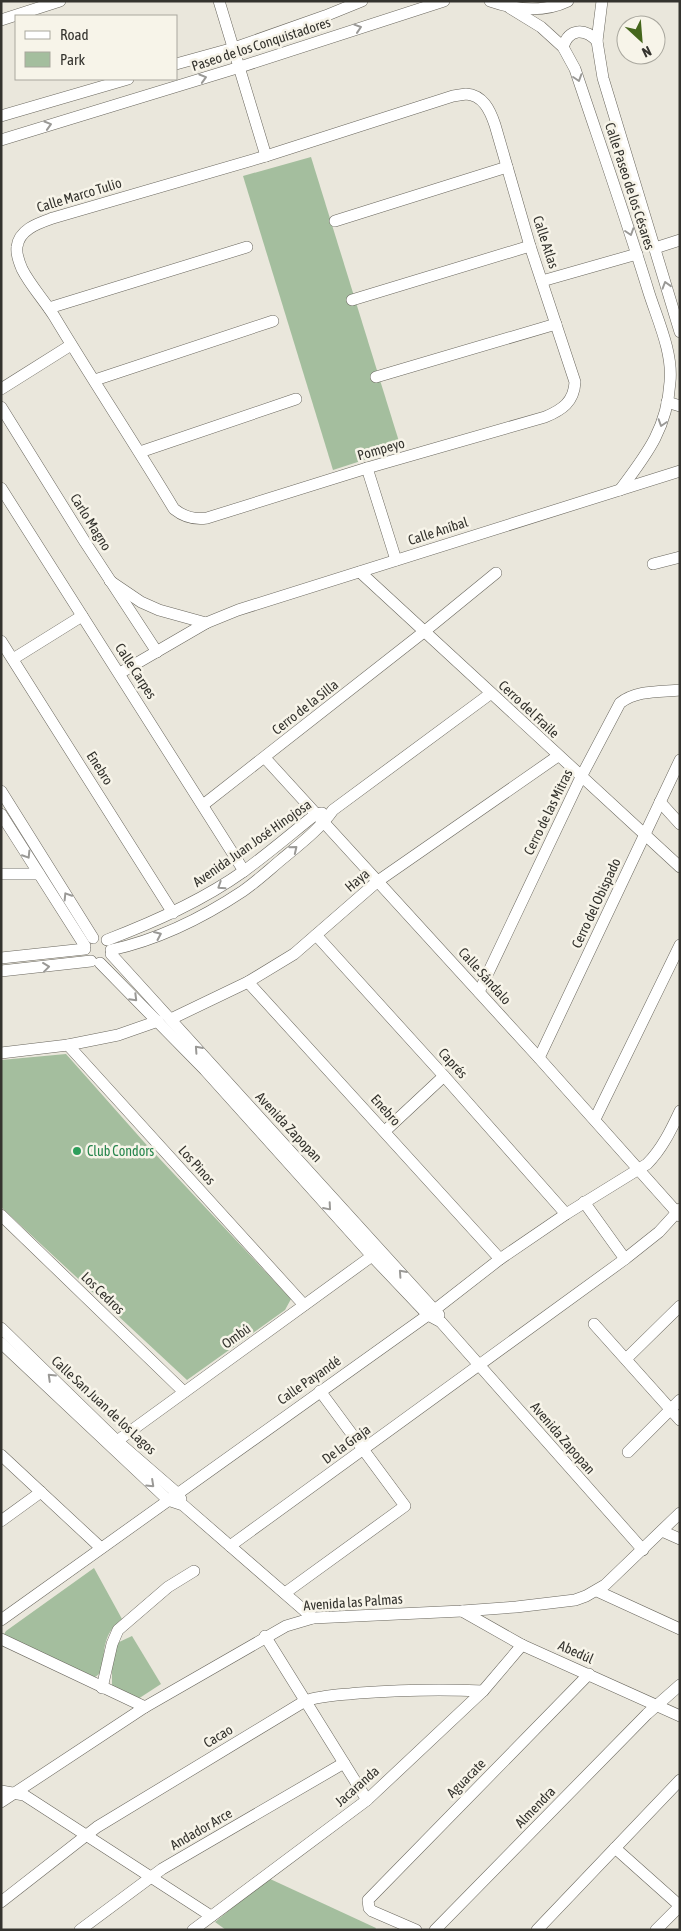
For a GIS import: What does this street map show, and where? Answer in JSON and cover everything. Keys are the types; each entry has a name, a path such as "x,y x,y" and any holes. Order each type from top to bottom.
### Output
{"street":[{"path":"17,15 60,1"},
{"path":"219,1 266,156"},
{"name":"Paseo de los Conquistadores","path":"178,63 234,48 362,1"},
{"name":"Paseo de los Conquistadores","path":"1,140 240,67 444,1"},
{"path":"490,1 510,8 539,9 568,1"},
{"name":"Calle Paseo de los Césares","path":"602,1 597,41 603,78 680,332"},
{"name":"Calle Paseo de los Césares","path":"510,8 541,27 563,47 575,69 637,254 669,361 670,380 662,426 651,448 620,490"},
{"path":"1,20 15,15"},
{"path":"563,47 568,37 578,32 589,34 597,41"},
{"path":"1,116 125,80"},
{"name":"Calle Marco Tulio","path":"196,520 180,514 174,509 95,380 23,270 17,257 20,237 28,229 53,218 266,156 453,96 466,94 479,97"},
{"name":"Calle Atlas","path":"479,97 493,119 530,246 575,382 571,399"},
{"path":"335,221 507,167"},
{"path":"655,248 680,240"},
{"path":"352,300 530,246"},
{"path":"49,308 248,247"},
{"path":"542,280 637,254"},
{"path":"95,380 273,321"},
{"path":"376,377 556,324"},
{"path":"1,389 71,345"},
{"path":"140,452 296,398"},
{"name":"Pompeyo","path":"196,520 545,417 561,409 571,399"},
{"path":"667,402 680,406"},
{"name":"Carlo Magno","path":"1,407 110,581 157,652"},
{"path":"367,468 396,560"},
{"name":"Calle Aníbal","path":"120,674 206,623 238,610 680,471"},
{"name":"Calle Carpes","path":"1,488 244,871"},
{"path":"653,564 680,557"},
{"name":"Cerro del Fraile","path":"360,572 680,868"},
{"name":"Cerro de la Silla","path":"203,805 426,632 496,573"},
{"path":"110,581 141,602 158,610 206,623"},
{"path":"13,658 82,616"},
{"name":"Enebro","path":"1,640 173,913"},
{"name":"Cerro de las Mitras","path":"479,992 582,777 620,703 628,696 640,693 680,690"},
{"name":"Avenida Juan José Hinojosa","path":"110,948 244,871 333,810 490,694"},
{"name":"Haya","path":"171,1019 248,982 294,954 378,881 558,756"},
{"name":"Calle Sándalo","path":"265,758 679,1213"},
{"name":"Cerro del Obispado","path":"539,1058 660,802 675,779 680,760"},
{"path":"1,791 88,944 85,954 95,962"},
{"path":"660,802 680,824"},
{"path":"1,814 39,874 88,944"},
{"name":"Avenida Juan José Hinojosa","path":"110,948 147,940 231,899 307,839 320,818"},
{"path":"1,874 39,874"},
{"name":"Caprés","path":"316,935 566,1214"},
{"path":"1,958 88,944 98,937 110,948 107,960 1,971"},
{"path":"595,1119 680,945"},
{"name":"Avenida Zapopan","path":"110,948 643,1550"},
{"name":"Avenida Zapopan","path":"95,962 158,1021 290,1163 372,1256 431,1311"},
{"name":"Enebro","path":"248,982 500,1259"},
{"path":"1,1053 68,1045 118,1035 158,1021"},
{"name":"Los Pinos","path":"68,1045 304,1305"},
{"path":"385,1131 444,1076"},
{"name":"Calle Payandé","path":"1,1620 431,1311 500,1259 584,1202 647,1164 657,1154 680,1111"},
{"path":"584,1202 625,1259"},
{"name":"De la Graja","path":"230,1546 625,1259 679,1213"},
{"name":"Los Cedros","path":"2,1216 184,1392"},
{"name":"Ombú","path":"117,1441 372,1256"},
{"path":"626,1359 680,1306"},
{"path":"594,1324 680,1420"},
{"name":"Calle San Juan de los Lagos","path":"1,1328 173,1496"},
{"name":"Calle San Juan de los Lagos","path":"1,1343 313,1618"},
{"path":"284,1593 405,1506 320,1391"},
{"path":"628,1452 680,1400"},
{"path":"1,1455 101,1548"},
{"path":"1,1521 41,1492"},
{"name":"Avenida las Palmas","path":"1,1802 145,1708 286,1626 313,1618 462,1611 575,1600 596,1591 643,1550 680,1514"},
{"path":"662,1531 680,1539"},
{"path":"102,1688 114,1638 122,1625 168,1587 194,1571"},
{"path":"596,1591 680,1629"},
{"name":"Abedúl","path":"462,1611 522,1645 680,1716"},
{"path":"266,1636 367,1800"},
{"path":"1,1639 145,1708"},
{"name":"Jacaranda","path":"193,1930 367,1800 483,1691 522,1645"},
{"name":"Aguacate","path":"416,1930 372,1911 367,1904 371,1895 589,1674"},
{"name":"Almendra","path":"435,1930 656,1705 680,1685"},
{"name":"Cacao","path":"1,1902 85,1836 305,1701 319,1697 386,1691 442,1689 483,1691"},
{"name":"Andador Arce","path":"80,1930 151,1877 344,1763"},
{"path":"537,1930 680,1780"},
{"path":"1,1792 14,1792 31,1800 211,1916"},
{"path":"616,1848 680,1906 656,1930"}],"green space":[{"path":"311,157 401,448 333,470 243,176"},
{"path":"66,1054 144,1142 291,1299 285,1310 187,1380 1,1207 1,1060"},
{"path":"94,1568 122,1619 108,1637 104,1649 102,1672 95,1677 3,1636 6,1631"},
{"path":"132,1636 161,1684 138,1699 112,1687 112,1665 117,1643"},
{"path":"268,1878 376,1928 375,1930 226,1930 215,1922"}],"place":[{"name":"Club Condors","path":"77,1151"}]}
